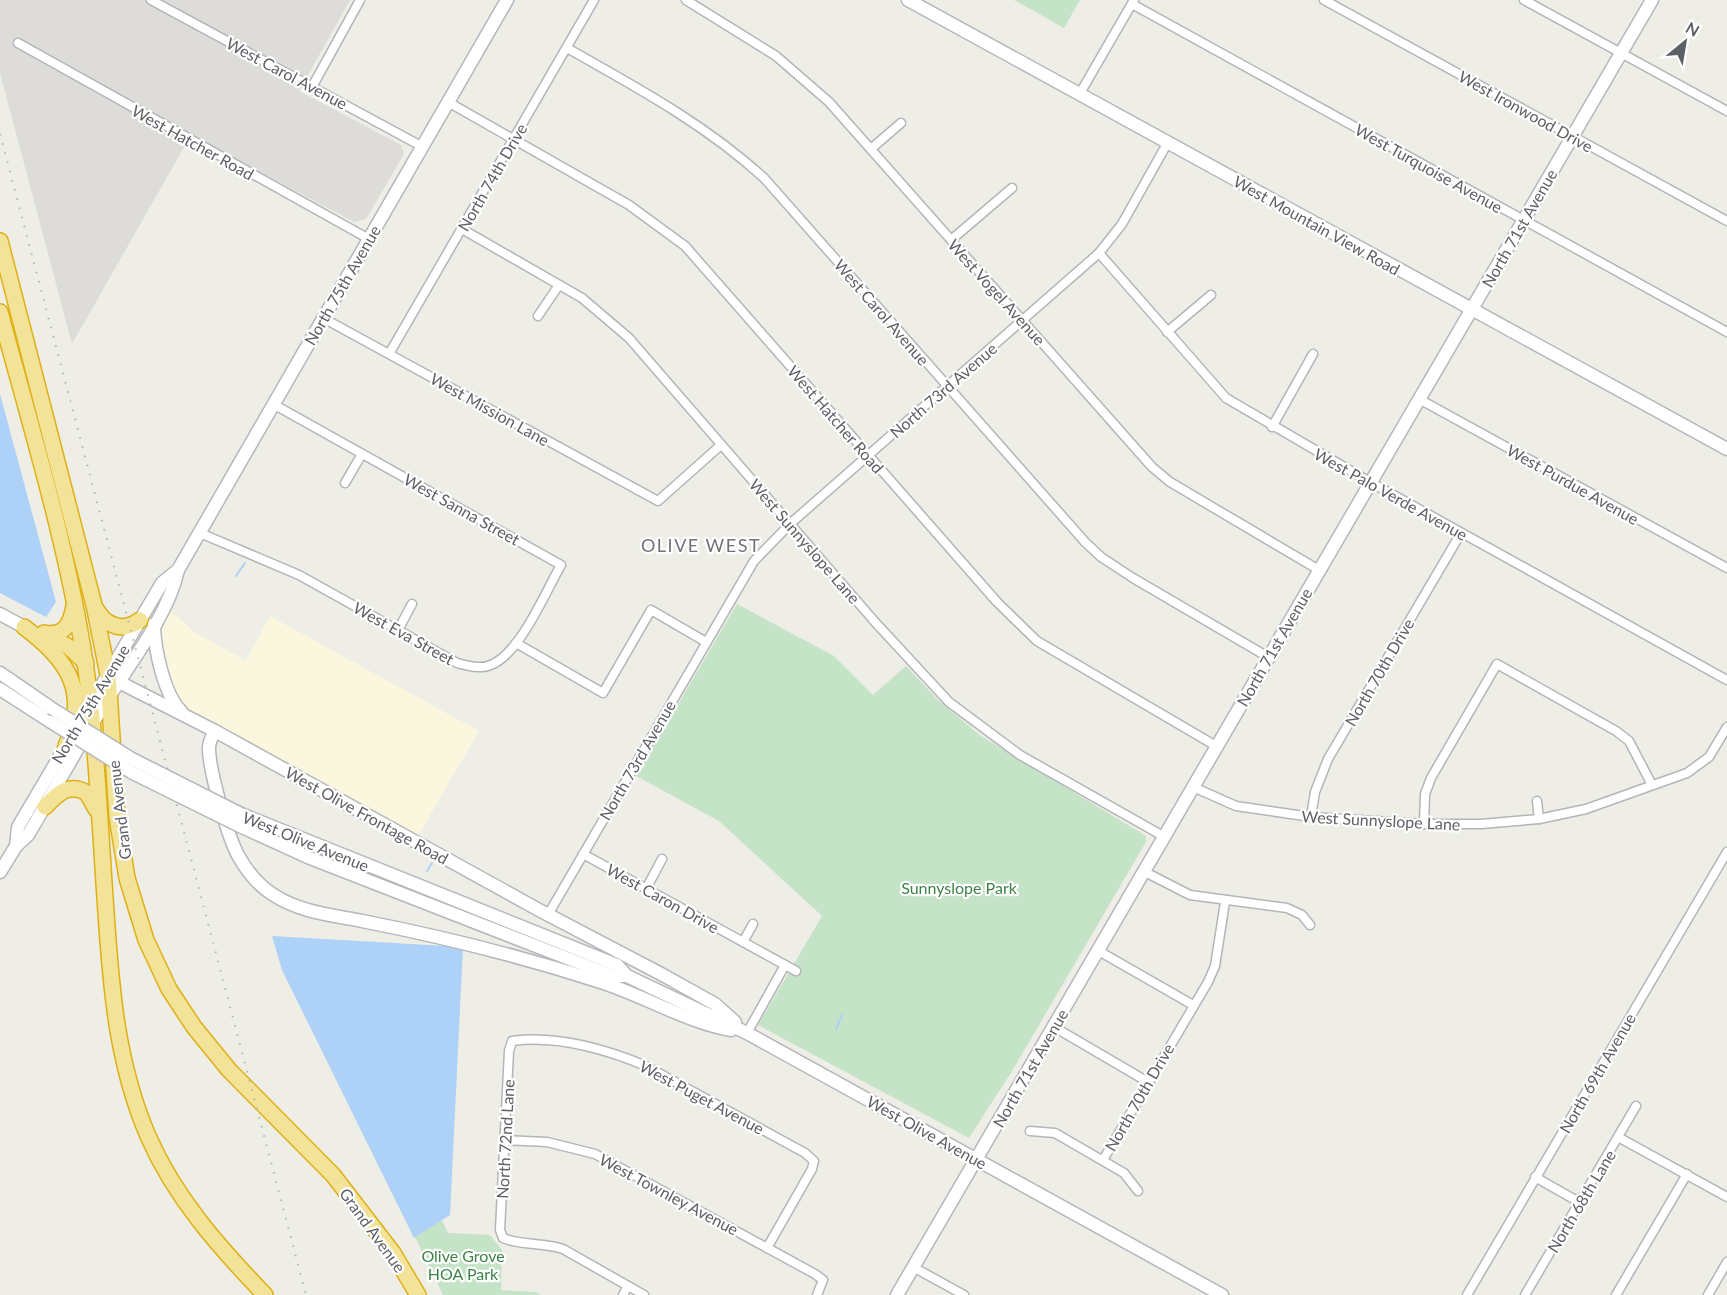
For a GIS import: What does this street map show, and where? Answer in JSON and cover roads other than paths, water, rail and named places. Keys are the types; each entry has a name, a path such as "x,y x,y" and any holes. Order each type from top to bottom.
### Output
{"highway":[{"name":"Grand Avenue","path":"0,242 94,605 110,734 116,809 127,878 146,940 169,989 223,1063 339,1182 393,1253 418,1295"},
{"name":"Grand Avenue","path":"0,312 75,603 85,661 105,692"},
{"path":"44,634 52,635 63,631 71,619 75,603"},
{"path":"94,605 102,619 116,626 147,622"},
{"path":"24,627 69,647 85,661"},
{"path":"24,627 52,648 71,679 75,720 66,746"},
{"path":"81,645 105,692"},
{"name":"Grand Avenue","path":"105,692 93,724 118,1041 136,1106 148,1138 180,1196 199,1223 265,1295"},
{"path":"45,807 62,791 78,789 92,799 100,821"}],"main road":[{"name":"North 75th Avenue","path":"16,846 18,827 66,746 105,692 147,622 162,583 178,570 507,0"},
{"name":"West Mountain View Road","path":"908,0 1727,449"},
{"name":"North 71st Avenue","path":"897,1295 1652,0"},
{"path":"0,614 24,627"},
{"path":"147,622 154,638 171,700 186,716"},
{"name":"West Olive Avenue","path":"0,673 132,759 242,821"},
{"name":"West Olive Avenue","path":"0,688 131,772 242,821 617,965 627,976 747,1033 1222,1295"},
{"name":"West Olive Frontage Road","path":"105,692 186,716 715,1004 747,1033"},
{"name":"North 75th Avenue","path":"0,872 16,846 28,835 93,724"},
{"path":"214,731 209,747 229,834 250,874 281,900 306,910 443,937 522,957 607,984 710,1026 747,1033"}],"street":[{"name":"West Carol Avenue","path":"151,0 423,147"},
{"path":"312,87 360,0"},
{"name":"North 74th Drive","path":"389,354 594,0"},
{"name":"West Vogel Avenue","path":"686,0 777,56 830,102 1152,467 1170,482 1319,570"},
{"name":"West Ironwood Drive","path":"1324,0 1727,221"},
{"path":"1524,0 1727,111"},
{"path":"1079,95 1133,2"},
{"name":"West Turquoise Avenue","path":"1133,2 1727,332"},
{"name":"West Hatcher Road","path":"18,43 369,239"},
{"name":"West Carol Avenue","path":"567,48 685,115 736,152 792,208 946,387 1101,557 1268,657"},
{"name":"West Hatcher Road","path":"448,102 629,206 685,246 997,602 1037,641 1216,746"},
{"path":"872,148 901,123"},
{"name":"North 73rd Avenue","path":"549,914 754,561 791,523 1099,253 1122,224 1168,142"},
{"path":"951,240 1012,188"},
{"name":"West Sunnyslope Lane","path":"462,228 602,313 629,338 875,622 949,702 1020,755 1163,836"},
{"name":"West Palo Verde Avenue","path":"1099,253 1226,398 1272,427 1727,680"},
{"path":"538,316 559,285"},
{"path":"1167,332 1210,295"},
{"name":"West Mission Lane","path":"323,318 658,501 721,445"},
{"path":"1272,427 1313,354"},
{"name":"West Purdue Avenue","path":"1419,399 1727,568"},
{"name":"West Sanna Street","path":"273,404 561,565"},
{"path":"345,483 362,454"},
{"name":"West Eva Street","path":"200,532 299,575 457,663 470,667 493,664 516,643 561,565"},
{"name":"North 70th Drive","path":"1311,817 1315,792 1328,759 1461,533"},
{"path":"398,630 412,604"},
{"path":"516,643 603,693 651,610 706,642"},
{"path":"1424,824 1425,794 1431,778 1497,664 1616,731 1629,741 1652,785"},
{"name":"West Sunnyslope Lane","path":"1192,787 1236,806 1311,817 1424,824 1481,824 1539,819 1586,809 1699,767 1709,757 1727,727"},
{"path":"1537,801 1539,819"},
{"name":"North 69th Avenue","path":"1467,1295 1727,852"},
{"name":"West Caron Drive","path":"583,854 796,971"},
{"path":"646,889 662,859"},
{"path":"1143,871 1179,891 1225,902 1287,908 1302,915 1310,925"},
{"name":"North 70th Drive","path":"1102,1160 1215,966 1225,902"},
{"path":"743,942 753,924"},
{"path":"1097,950 1193,1005"},
{"path":"747,1033 785,965"},
{"path":"1054,1027 1148,1082"},
{"name":"North 72nd Lane","path":"512,1041 509,1051 500,1230 503,1238 512,1242 543,1243 563,1249 628,1286"},
{"name":"West Puget Avenue","path":"512,1041 579,1045 636,1062 805,1153 814,1161 767,1248"},
{"name":"North 68th Lane","path":"1525,1295 1636,1106"},
{"path":"1030,1131 1055,1133 1124,1173 1138,1191"},
{"path":"1618,1137 1727,1197"},
{"name":"West Townley Avenue","path":"505,1140 555,1143 595,1154 823,1280 818,1295"},
{"path":"1616,1295 1687,1174"},
{"path":"1535,1177 1579,1202"},
{"path":"1708,1295 1727,1262"},
{"path":"913,1267 964,1295"},
{"path":"623,1295 628,1286 644,1295"}],"water":[{"path":"0,394 56,602 46,617 0,593"},
{"path":"272,936 463,947 450,1215 414,1238 282,970"}],"waterway":[{"path":"236,576 245,563"},
{"path":"427,871 432,863"},
{"path":"836,1030 842,1015"}],"railway":[{"path":"0,134 306,1295"}],"district":[{"name":"OLIVE WEST","path":"701,545"}],"park label":[{"name":"Sunnyslope Park","path":"959,887"},
{"name":"Olive Grove HOA Park","path":"463,1264"}]}
